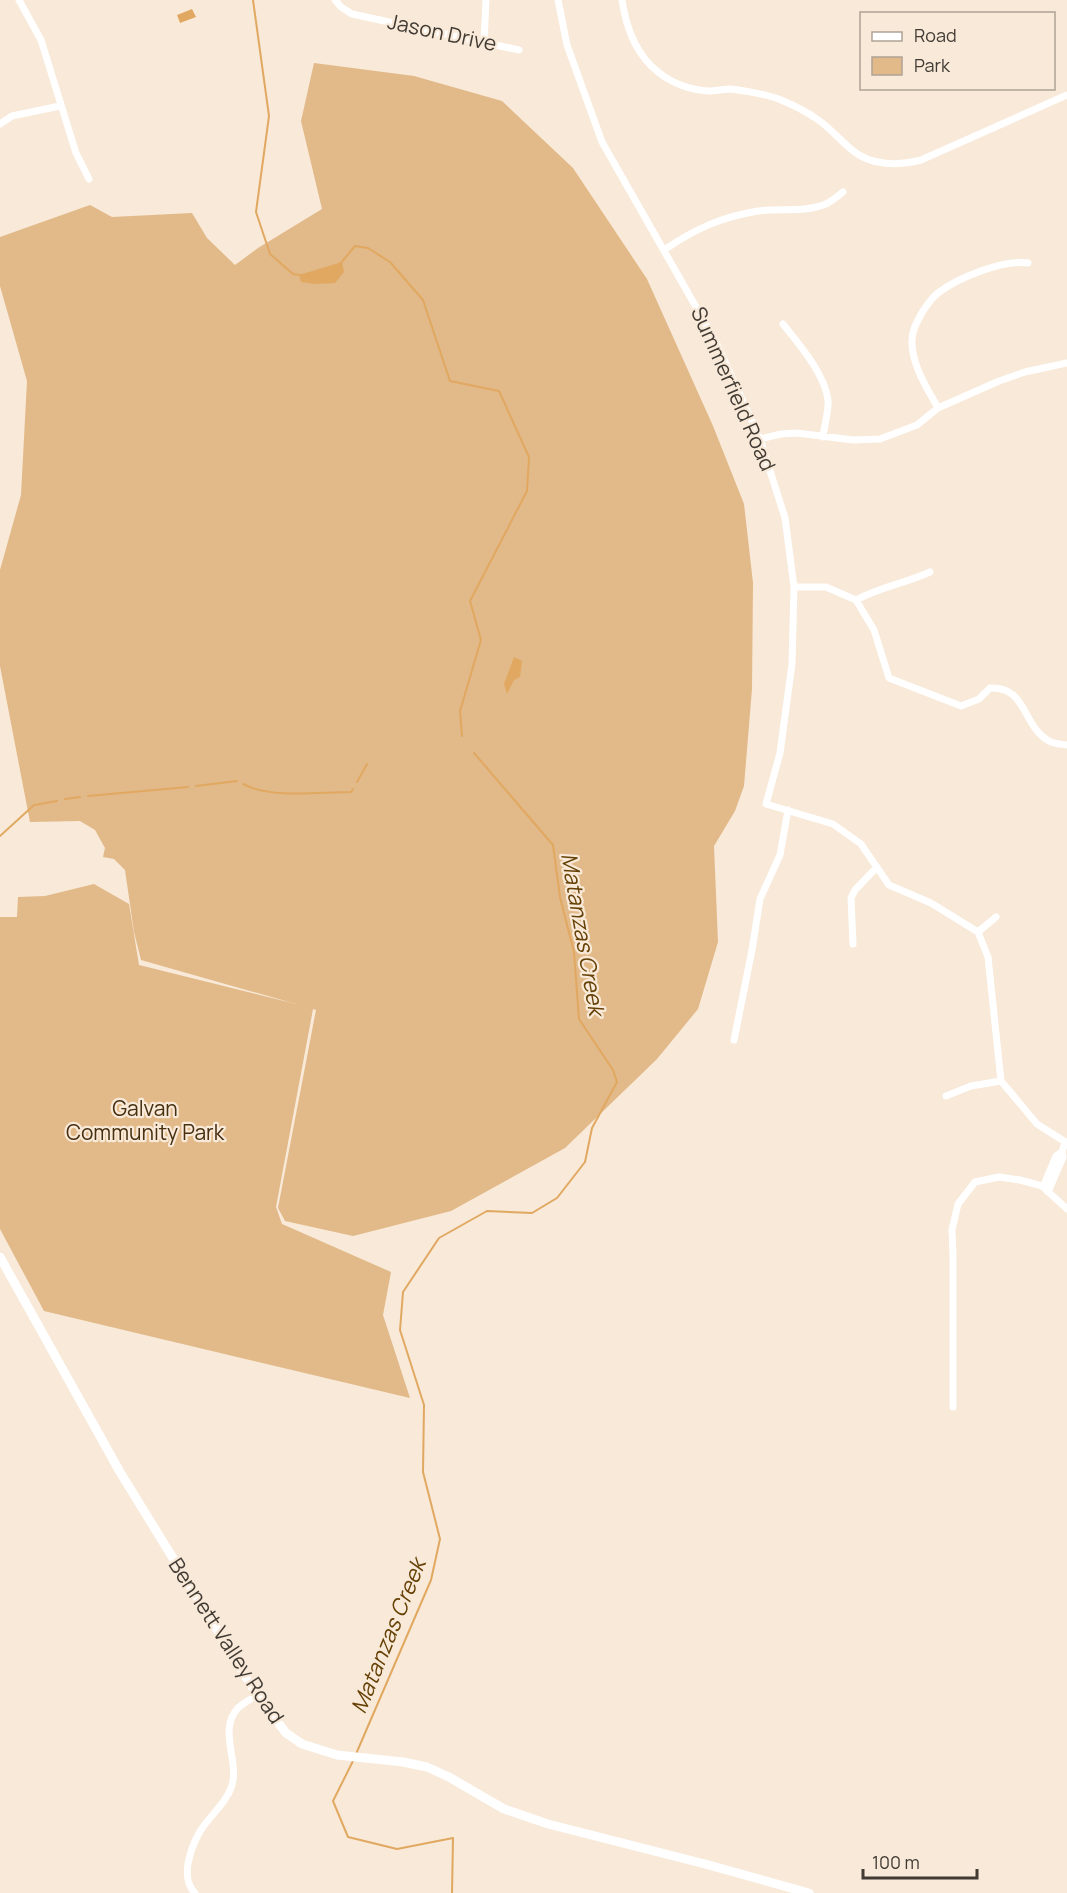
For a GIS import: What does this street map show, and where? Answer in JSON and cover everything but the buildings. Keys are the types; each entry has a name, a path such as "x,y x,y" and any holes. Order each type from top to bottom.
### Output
{"street":[{"path":"19,0 41,40 76,153 89,179"},
{"name":"Jason Drive","path":"335,0 352,14 519,50"},
{"path":"484,42 486,0"},
{"name":"Summerfield Road","path":"558,0 567,45 602,142 716,342 760,439 785,518 794,587 792,664 780,753 766,804 788,810"},
{"path":"622,0 633,41 645,61 676,84 708,91 731,89 779,99 818,119 854,152 875,162 898,164 921,160 1067,95"},
{"path":"0,124 12,116 60,106"},
{"path":"664,250 693,231 730,217 759,211 805,209 827,204 843,192"},
{"path":"938,408 917,368 911,341 914,327 920,316 937,293 968,276 1005,263 1028,263"},
{"path":"783,324 803,348 822,381 828,400 823,437"},
{"path":"760,439 781,434 813,434 854,440 880,438 917,425 938,408 1007,378 1067,363"},
{"path":"856,600 875,590 905,583 930,572"},
{"path":"794,587 826,587 856,600 874,630 889,678 961,706 979,699 990,688 1002,687 1017,696 1039,734 1050,742 1067,745"},
{"path":"734,1040 760,899 780,855 788,810 833,824 861,844 889,885 931,903 978,932 988,957 1001,1081 1037,1124 1066,1143 1062,1152 1056,1156 1046,1190"},
{"path":"853,944 851,898 855,890 877,867"},
{"path":"978,932 996,917"},
{"path":"946,1096 971,1086 1001,1081"},
{"path":"953,1407 952,1230 958,1204 975,1182 999,1177 1020,1180 1046,1190 1067,1209"},
{"name":"Bennett Valley Road","path":"0,1257 120,1472 257,1695 286,1733 302,1744 337,1755 427,1767 504,1809 548,1824 808,1893"},
{"path":"195,1893 186,1876 189,1861 199,1834 231,1789 235,1774 229,1736 231,1722 238,1708 257,1695"}],"green space":[{"name":"Galvan Community Park","path":"314,63 414,76 502,101 573,168 647,279 713,426 744,504 753,583 752,689 744,786 735,811 714,846 718,942 698,1009 657,1059 565,1148 451,1211 353,1236 285,1221 278,1208 316,1010 313,1009 276,1207 282,1224 391,1272 383,1315 410,1398 44,1311 0,1229 0,917 17,917 18,897 45,896 94,884 129,904 139,965 296,1004 141,960 134,932 125,870 114,859 103,857 105,848 95,830 80,821 30,822 0,666 0,570 21,495 27,381 0,286 0,237 90,205 112,217 192,213 207,238 235,265 258,248 322,209 301,121"}],"shaded area":[{"path":"192,9 196,17 180,23 177,15"},
{"path":"342,262 344,272 335,283 301,282 299,275"},
{"path":"514,657 522,661 520,677 514,680 507,694 504,684"}],"waterway":[{"name":"Matanzas Creek","path":"253,0 269,116 256,212 270,254 293,274 300,275"},
{"name":"Matanzas Creek","path":"340,264 355,246 368,248 390,262 423,300 450,381 499,391 529,457 527,491 470,601 481,640 460,711 462,736"},
{"name":"Matanzas Creek","path":"356,1754 431,1580 440,1539 423,1472 424,1405 400,1330 403,1292 439,1238 487,1211 532,1213 557,1198 585,1162 592,1128 617,1082 613,1070 579,1019 574,952 560,897 553,845 474,753"},
{"path":"357,782 367,764"},
{"path":"196,786 237,781"},
{"path":"243,784 255,789 281,793 351,792 353,789"},
{"path":"88,796 188,787"},
{"path":"65,799 80,797"},
{"path":"0,836 34,805 57,801"},
{"name":"Matanzas Creek","path":"354,1759 333,1801 348,1837 397,1849 453,1838 452,1893"}]}
